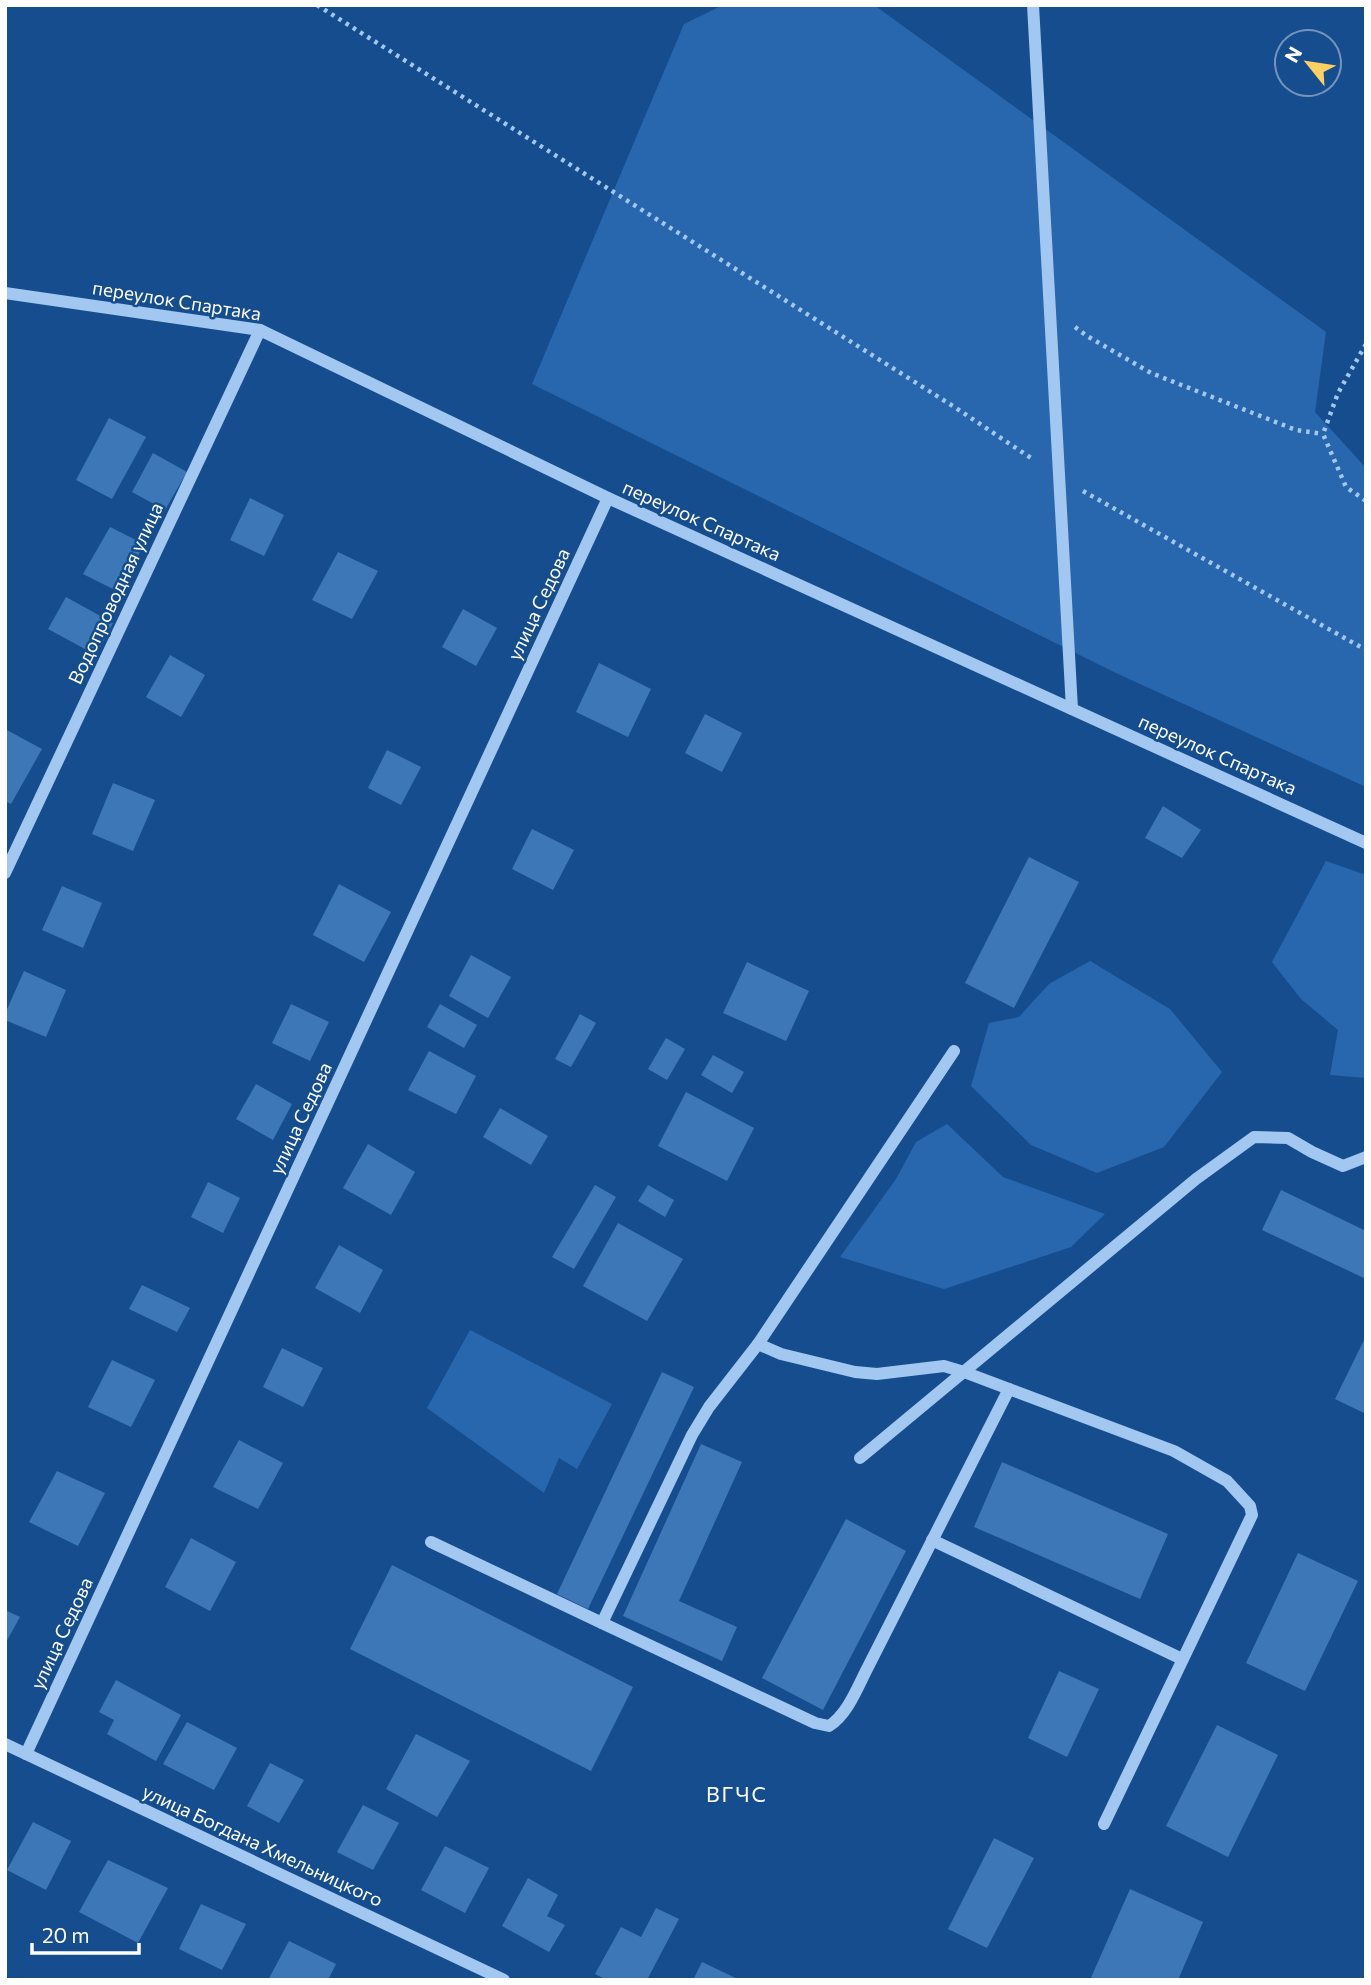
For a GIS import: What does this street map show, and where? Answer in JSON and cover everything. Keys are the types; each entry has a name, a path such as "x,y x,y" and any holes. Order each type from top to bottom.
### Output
{"street":[{"path":"1033,5 1072,709"},
{"name":"переулок Спартака","path":"5,293 260,330 608,498 1366,842"},
{"name":"Водопроводная улица","path":"5,873 260,330"},
{"name":"улица Седова","path":"26,1754 608,498"},
{"path":"602,1623 692,1435 709,1407 758,1345 954,1051"},
{"path":"860,1458 1196,1179 1254,1137 1288,1138 1343,1166 1366,1157"},
{"path":"758,1345 781,1354 855,1372 877,1374 944,1366 964,1371 1174,1451 1227,1481 1250,1506 1252,1515 1104,1824"},
{"path":"431,1542 815,1723 829,1726 844,1710 1009,1389"},
{"path":"932,1540 1182,1660"},
{"name":"улица Богдана Хмельницкого","path":"5,1744 504,1980"}],"path":[{"path":"317,5 956,408 1060,477 1366,650"},
{"path":"1050,307 1087,336 1151,373 1296,429 1323,434"},
{"path":"1366,344 1338,393 1323,434 1346,487 1366,501"}],"shaded area":[{"path":"723,5 874,5 1326,332 1315,412 1366,468 1366,787 1116,673 532,384 684,24"},
{"path":"1326,861 1366,875 1366,1078 1330,1075 1338,1030 1301,999 1272,962"},
{"path":"1090,961 1170,1009 1222,1072 1164,1147 1097,1173 1031,1145 971,1086 989,1023 1019,1017 1049,984"},
{"path":"947,1124 1003,1177 1105,1214 1071,1247 944,1289 840,1257 896,1179 916,1142"},
{"path":"470,1330 612,1404 577,1469 559,1458 544,1493 427,1408"}],"building":[{"path":"109,418 146,437 112,499 76,480"},
{"path":"153,453 187,472 165,510 132,492"},
{"path":"250,498 284,515 264,556 230,540"},
{"path":"110,527 144,544 119,592 83,574"},
{"path":"338,552 378,571 352,619 312,600"},
{"path":"66,597 113,623 96,655 48,629"},
{"path":"463,609 497,628 476,666 442,647"},
{"path":"170,655 205,675 181,717 146,697"},
{"path":"599,663 651,689 628,737 576,712"},
{"path":"705,714 742,733 722,772 685,753"},
{"path":"5,729 42,749 11,804 5,801"},
{"path":"387,750 421,767 401,805 368,788"},
{"path":"113,783 155,800 133,851 92,834"},
{"path":"1163,806 1201,830 1182,858 1145,838"},
{"path":"532,829 574,850 553,890 512,869"},
{"path":"1029,857 1079,882 1014,1008 965,983"},
{"path":"339,884 391,912 364,962 313,935"},
{"path":"62,886 102,903 83,948 42,930"},
{"path":"471,955 511,977 488,1018 449,996"},
{"path":"747,962 809,991 786,1041 723,1013"},
{"path":"24,971 66,990 46,1037 5,1020 5,1014"},
{"path":"291,1004 329,1022 310,1061 272,1043"},
{"path":"440,1004 477,1025 464,1048 427,1027"},
{"path":"580,1014 596,1023 571,1067 555,1059"},
{"path":"666,1038 685,1049 667,1080 648,1069"},
{"path":"429,1051 476,1076 456,1114 408,1090"},
{"path":"713,1055 744,1072 732,1093 701,1075"},
{"path":"256,1084 292,1104 273,1140 236,1119"},
{"path":"686,1092 754,1128 727,1181 658,1146"},
{"path":"500,1108 548,1136 531,1165 483,1137"},
{"path":"368,1144 415,1172 391,1215 343,1188"},
{"path":"208,1182 240,1198 223,1233 191,1217"},
{"path":"595,1185 616,1197 574,1269 552,1257"},
{"path":"648,1185 674,1200 665,1217 638,1201"},
{"path":"1281,1190 1366,1231 1366,1279 1262,1230"},
{"path":"618,1223 683,1259 647,1321 583,1286"},
{"path":"339,1245 383,1270 360,1313 315,1288"},
{"path":"142,1285 190,1308 177,1332 129,1309"},
{"path":"1366,1336 1366,1414 1335,1399"},
{"path":"282,1348 323,1368 303,1407 263,1387"},
{"path":"112,1360 155,1380 131,1427 88,1407"},
{"path":"662,1372 694,1387 588,1609 557,1594"},
{"path":"239,1440 283,1463 258,1509 213,1487"},
{"path":"701,1444 742,1462 679,1601 737,1627 722,1661 623,1616"},
{"path":"1002,1462 1168,1534 1140,1599 974,1527"},
{"path":"57,1471 105,1493 78,1546 29,1522"},
{"path":"846,1519 906,1551 823,1710 762,1678"},
{"path":"191,1538 236,1562 210,1611 165,1587"},
{"path":"1298,1553 1358,1581 1305,1691 1246,1663"},
{"path":"392,1565 633,1687 591,1771 350,1649"},
{"path":"5,1610 20,1617 5,1644"},
{"path":"1059,1671 1099,1689 1067,1757 1028,1738"},
{"path":"116,1680 181,1715 156,1761 107,1734 114,1720 99,1712"},
{"path":"187,1722 237,1748 214,1790 163,1764"},
{"path":"1217,1725 1278,1755 1228,1857 1166,1826"},
{"path":"416,1734 470,1761 437,1817 386,1789"},
{"path":"270,1763 304,1780 279,1823 247,1806"},
{"path":"363,1805 399,1823 373,1870 337,1852"},
{"path":"33,1822 71,1841 46,1890 7,1870"},
{"path":"994,1838 1034,1858 987,1948 948,1929"},
{"path":"445,1846 489,1868 465,1913 421,1890"},
{"path":"108,1860 168,1888 138,1943 79,1912"},
{"path":"528,1878 558,1895 547,1916 565,1925 549,1952 502,1926"},
{"path":"1130,1889 1203,1922 1178,1980 1090,1980"},
{"path":"201,1904 246,1924 222,1970 179,1949"},
{"path":"656,1908 679,1919 647,1980 607,1980 595,1974 621,1927 641,1937"},
{"path":"289,1941 336,1964 328,1980 268,1980"},
{"path":"702,1962 740,1980 693,1980"}],"district":[{"name":"ВГЧС","path":"737,1793"}]}
